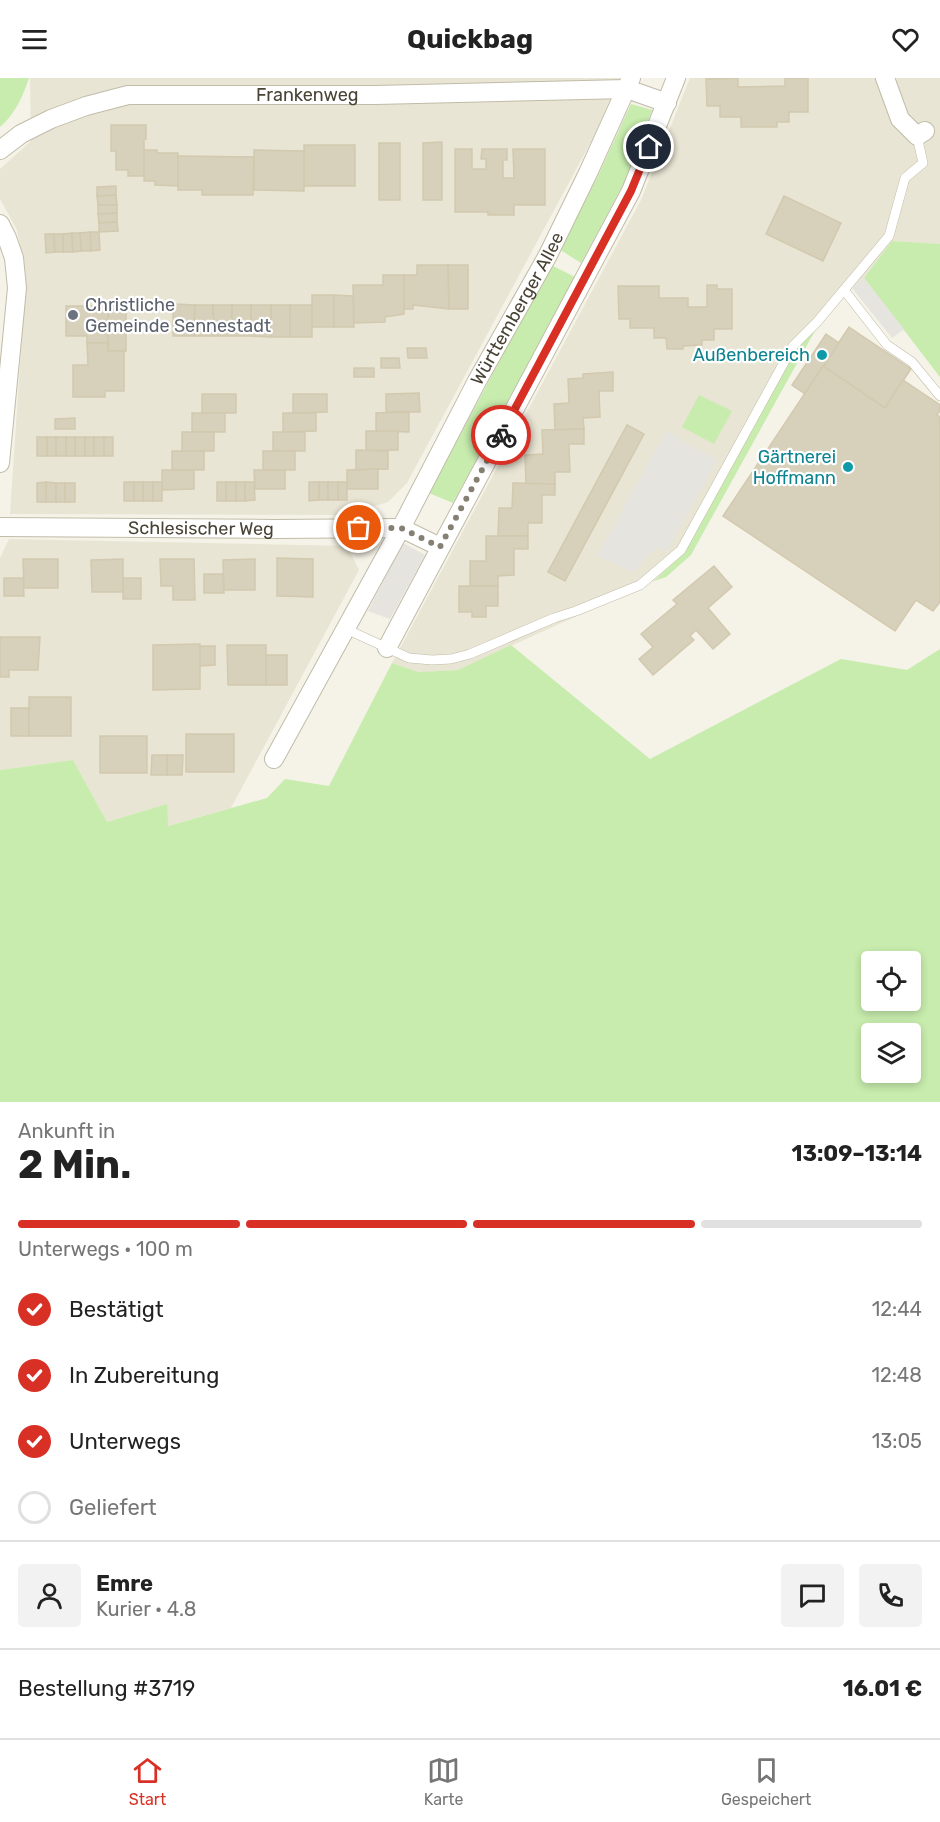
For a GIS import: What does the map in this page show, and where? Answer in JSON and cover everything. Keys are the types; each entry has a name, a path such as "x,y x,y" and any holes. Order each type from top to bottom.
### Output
{"street":[{"path":"387,648 631,191 676,78"},
{"path":"885,78 900,119 921,134"},
{"path":"629,83 667,103"},
{"name":"Frankenweg","path":"0,150 21,134 51,119 86,106 128,95 351,87 629,83"},
{"name":"Württemberger Allee","path":"274,759 401,528 477,381 548,255 629,83"},
{"path":"0,224 14,258 16,288 0,463"},
{"name":"Schlesischer Weg","path":"0,527 275,530 401,528"},
{"path":"401,528 440,547"}],"lane":[{"path":"346,628 409,658 452,659 470,654 640,585 681,550 793,346 817,322 889,236 905,178 923,163 921,134"},
{"path":"843,290 887,345 912,362 940,396"}],"shaded area":[{"path":"30,78 619,78 593,138 407,483 388,502 345,515 10,514 26,276 17,230 0,199 0,169 31,141"},
{"path":"690,78 940,78 940,244 892,241 864,278 817,327 683,554 654,581 458,670 418,672 392,663 641,200"},
{"path":"864,278 904,329 892,338 852,288"},
{"path":"666,431 717,460 667,552 657,547 633,572 597,556"},
{"path":"9,539 347,546 359,570 231,808 167,826 167,804 107,822 73,760 0,770 0,558"},
{"path":"403,543 425,555 390,619 368,611"}],"green space":[{"path":"0,78 29,78 18,104 0,127"},
{"path":"631,104 652,110 626,179 581,263 559,249 596,180"},
{"path":"892,241 940,244 940,377 864,278"},
{"path":"551,265 575,277 453,503 429,493"},
{"path":"817,327 691,555 666,577 654,581 683,554 797,348"},
{"path":"699,395 732,411 714,444 682,427"},
{"path":"511,645 650,759 841,659 907,670 940,649 940,1102 0,1102 0,770 73,760 107,822 167,804 168,826 267,798 285,779 329,786 392,663 418,672 458,670"}],"building":[{"path":"738,78 738,87 785,86 785,78 808,78 808,112 789,112 789,122 777,122 777,127 741,127 741,117 720,117 720,106 707,106 706,79"},
{"path":"111,125 146,125 144,176 128,176 128,170 116,170 116,151 111,151"},
{"path":"442,142 442,200 423,200 423,143"},
{"path":"379,143 400,143 400,200 379,200"},
{"path":"304,145 355,145 355,186 304,186"},
{"path":"455,149 472,149 472,169 486,169 486,159 481,159 482,149 507,149 507,160 503,160 503,178 514,178 513,149 545,149 545,205 514,205 514,215 455,212"},
{"path":"144,150 157,150 157,153 178,153 178,186 155,185 155,181 144,181"},
{"path":"254,150 304,151 304,191 254,190"},
{"path":"178,156 254,157 253,195 202,195 202,190 178,190"},
{"path":"116,186 116,195 97,196 97,187"},
{"path":"116,195 117,205 98,205 97,196"},
{"path":"784,196 841,223 823,261 766,234"},
{"path":"98,205 117,205 117,213 98,214"},
{"path":"117,213 117,222 99,223 98,214"},
{"path":"117,222 118,231 99,232 99,223"},
{"path":"90,232 99,232 100,250 91,251"},
{"path":"90,232 91,251 81,251 80,233"},
{"path":"72,233 73,252 63,252 63,234"},
{"path":"72,233 80,233 81,251 73,252"},
{"path":"45,234 54,234 55,252 46,253"},
{"path":"54,234 63,234 63,252 55,252"},
{"path":"417,265 448,265 449,309 413,305 413,309 404,309 404,275 417,275"},
{"path":"448,265 468,265 468,309 449,309"},
{"path":"383,275 404,275 404,314 385,317 385,322 354,323 353,285 383,285"},
{"path":"707,285 717,285 717,289 732,289 732,329 714,329 714,340 702,340 702,345 683,346 683,349 667,349 666,338 654,338 654,328 630,328 630,319 619,319 618,286 659,286 659,298 688,298 688,307 707,307"},
{"path":"312,295 334,295 334,327 312,327"},
{"path":"334,295 353,296 354,327 334,327"},
{"path":"173,304 195,305 194,336 173,336"},
{"path":"108,305 126,305 126,351 108,351"},
{"path":"195,305 213,305 214,336 194,336"},
{"path":"213,305 232,305 232,336 214,336"},
{"path":"232,305 251,305 251,336 232,336"},
{"path":"251,305 271,305 271,337 251,336"},
{"path":"271,305 290,305 290,337 271,337"},
{"path":"290,305 312,305 312,337 290,337"},
{"path":"66,306 108,306 108,343 87,343 87,336 66,336"},
{"path":"849,327 911,369 885,408 823,366"},
{"name":"Außenbereich","path":"826,334 839,343 805,394 792,385"},
{"path":"87,343 108,343 108,351 124,351 124,391 105,391 105,397 73,397 73,365 88,365"},
{"path":"407,348 426,348 427,358 408,358"},
{"path":"381,358 399,358 400,368 381,368"},
{"name":"Gärtnerei Hoffmann","path":"823,366 885,408 903,380 940,405 937,415 940,417 940,602 933,611 916,600 895,631 723,516"},
{"path":"354,368 374,368 374,377 354,377"},
{"path":"613,372 613,391 599,391 600,417 583,418 584,429 555,430 554,404 569,403 568,379 583,378 583,374"},
{"path":"419,393 420,412 386,412 386,394"},
{"path":"202,394 236,394 236,413 202,413"},
{"path":"293,394 327,394 327,412 293,413"},
{"path":"409,412 409,432 376,431 376,413"},
{"path":"192,413 225,413 225,432 192,432"},
{"path":"283,413 316,413 316,431 283,432"},
{"path":"75,418 75,429 55,429 55,419"},
{"path":"627,425 644,434 565,581 548,572"},
{"path":"584,429 584,444 569,444 570,472 555,472 555,484 526,484 525,455 543,454 542,430"},
{"path":"366,431 398,431 398,450 366,451"},
{"path":"182,432 214,432 214,451 182,451"},
{"path":"273,432 305,432 305,451 273,451"},
{"path":"37,437 47,437 47,456 37,456"},
{"path":"47,437 56,437 56,456 47,456"},
{"path":"56,437 66,437 66,456 56,456"},
{"path":"66,437 75,437 75,456 66,456"},
{"path":"75,437 85,437 85,456 75,456"},
{"path":"85,437 94,437 94,456 85,456"},
{"path":"94,437 104,437 104,456 94,456"},
{"path":"104,437 113,437 113,456 104,456"},
{"path":"356,450 388,451 388,469 356,470"},
{"path":"172,451 204,451 204,470 172,470"},
{"path":"263,451 295,451 295,470 263,470"},
{"path":"378,469 378,489 347,489 347,470"},
{"path":"162,470 194,470 194,489 162,490"},
{"path":"254,470 285,470 285,489 255,489"},
{"path":"46,482 56,483 56,502 46,502"},
{"path":"46,482 46,502 37,502 37,483"},
{"path":"124,482 134,482 134,501 124,501"},
{"path":"134,482 143,482 143,501 134,501"},
{"path":"143,482 153,482 153,501 143,501"},
{"path":"153,482 162,482 162,501 153,501"},
{"path":"217,482 226,482 226,501 217,501"},
{"path":"226,482 236,482 236,501 226,501"},
{"path":"236,482 245,482 245,501 236,501"},
{"path":"245,482 254,482 255,500 245,501"},
{"path":"309,482 319,482 319,500 309,501"},
{"path":"319,482 328,482 328,500 319,500"},
{"path":"328,482 338,482 338,500 328,500"},
{"path":"338,482 347,482 347,500 338,500"},
{"path":"56,483 65,483 65,502 56,502"},
{"path":"65,483 75,483 75,502 65,502"},
{"path":"513,483 555,484 555,495 542,495 542,523 528,523 528,536 498,536 499,508 512,508"},
{"path":"486,536 528,536 528,549 514,549 514,575 498,576 498,586 470,586 470,561 486,561"},
{"path":"277,558 313,559 313,597 277,596"},
{"path":"23,559 58,559 58,588 24,588"},
{"path":"123,559 123,592 92,592 91,560"},
{"path":"160,559 194,559 195,600 173,600 173,586 161,586"},
{"path":"255,559 255,590 224,590 223,560"},
{"path":"714,566 732,587 708,608 730,634 713,649 696,630 690,636 694,640 653,675 639,659 653,647 641,634 677,604 673,600"},
{"path":"204,574 223,574 224,593 204,593"},
{"path":"4,578 23,578 24,596 4,596"},
{"path":"123,578 141,578 141,599 123,599"},
{"path":"459,586 498,586 498,606 486,606 486,617 472,617 472,612 459,612"},
{"path":"0,637 40,637 38,670 9,670 9,677 0,677"},
{"path":"200,644 200,689 153,690 153,645"},
{"path":"227,645 266,645 266,685 228,685"},
{"path":"200,646 215,646 215,665 200,666"},
{"path":"266,655 287,655 287,685 266,685"},
{"path":"29,697 71,697 71,736 29,736"},
{"path":"11,708 29,708 29,736 11,736"},
{"path":"186,734 234,734 234,772 186,772"},
{"path":"100,736 147,736 147,773 100,773"},
{"path":"152,755 167,755 167,775 151,775"},
{"path":"167,755 183,755 182,775 167,775"}],"way so far":[{"path":"359,528 401,528 440,547 501,435"}],"place":[{"name":"Christliche Gemeinde Sennestadt","path":"73,315"},
{"name":"Außenbereich","path":"822,355"},
{"name":"Gärtnerei Hoffmann","path":"848,467"}],"route":[{"path":"501,435 631,191 649,147"}]}
